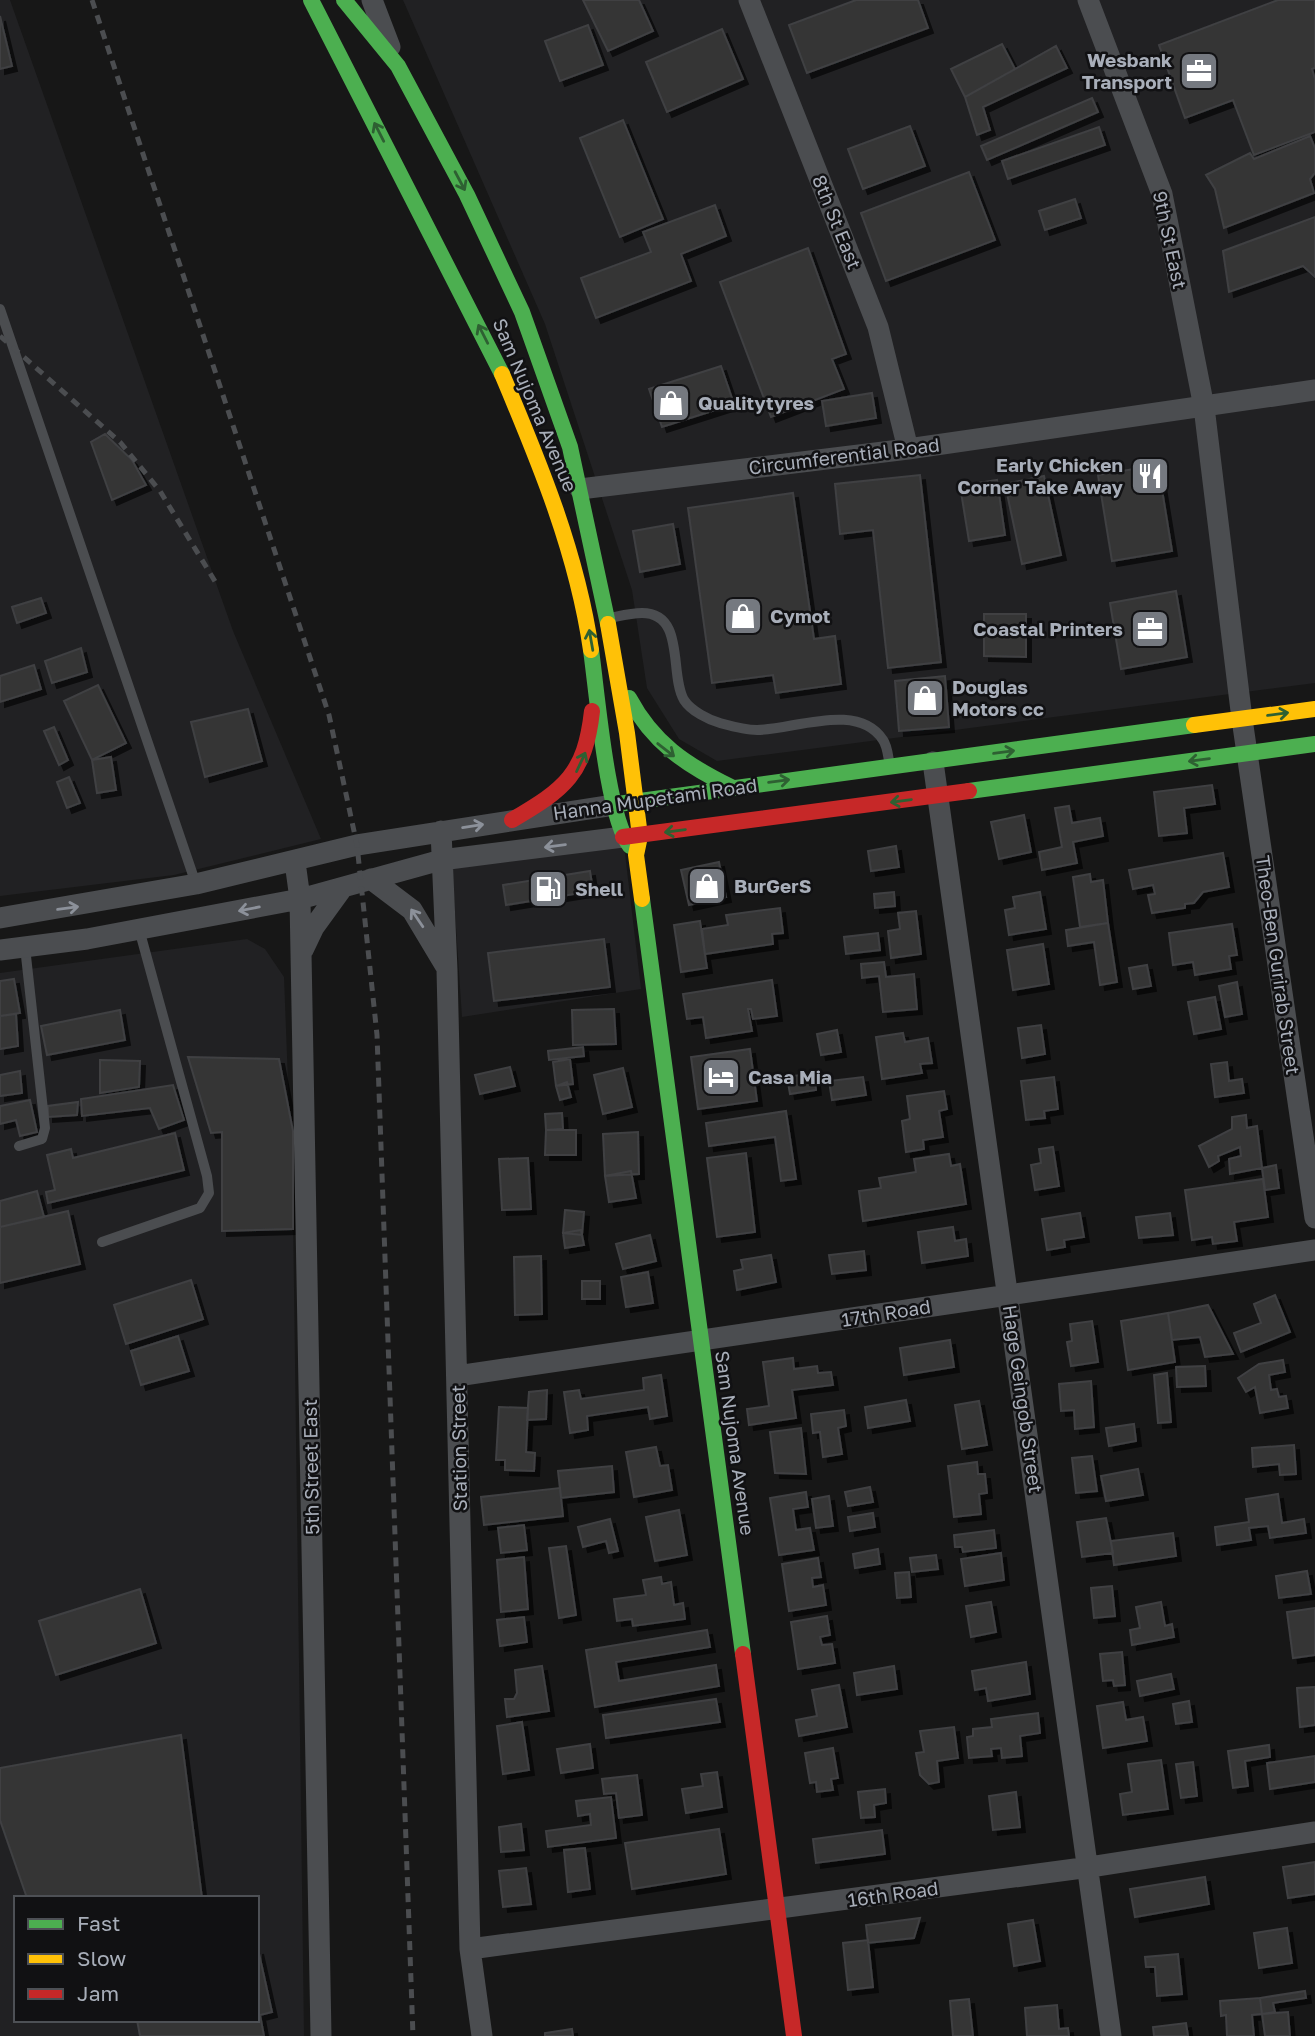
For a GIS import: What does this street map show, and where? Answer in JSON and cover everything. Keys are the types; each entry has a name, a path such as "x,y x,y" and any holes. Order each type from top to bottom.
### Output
{"main road":[{"name":"Sam Nujoma Avenue","path":"311,0 497,361 551,492 583,596 596,667 614,805 632,836 636,855 794,2036"},
{"name":"Sam Nujoma Avenue","path":"344,0 398,66 467,195 522,312 570,447 607,618 616,673 636,801 632,836"},
{"path":"551,492 564,497 572,496 580,489"},
{"path":"512,820 563,791 582,764 591,733 596,667"},
{"path":"616,673 640,723 653,740 686,764 731,787"},
{"name":"Hanna Mupetami Road","path":"614,805 1315,709"},
{"name":"Hanna Mupetami Road","path":"632,836 1315,744"}],"street":[{"path":"372,0 398,66"},
{"name":"8th St East","path":"749,0 878,327 908,449"},
{"name":"9th St East","path":"1088,0 1162,194 1204,407 1242,719"},
{"name":"Circumferential Road","path":"580,489 908,449 1315,390"},
{"name":"Theo-Ben Gurirab Street","path":"1242,719 1315,1218"},
{"name":"Hage Geingob Street","path":"933,762 1090,1867 1111,2036"},
{"name":"Hanna Mupetami Road","path":"0,918 196,884 357,845 614,805"},
{"name":"Station Street","path":"441,831 447,970 470,1949 482,2036"},
{"name":"Hanna Mupetami Road","path":"0,950 139,929 300,899 441,860 632,836"},
{"name":"5th Street East","path":"295,862 300,899 321,2036"},
{"path":"371,879 412,910 447,970"},
{"path":"301,954 314,927 343,887"},
{"name":"17th Road","path":"457,1376 1315,1250"},
{"name":"16th Road","path":"470,1949 1090,1867 1315,1832"}],"lane":[{"path":"0,309 196,884"},
{"path":"607,618 643,613 657,617 669,627 684,700 697,712 717,723 755,731 841,720 856,722 875,731 885,742 890,768"},
{"path":"102,1242 200,1208 209,1194 207,1176 139,929"},
{"path":"19,1146 42,1139 45,1128 25,947"}],"shaded area":[{"path":"0,0 10,0 233,631 321,839 174,875 0,896"},
{"path":"403,0 1315,0 1315,683 717,761 679,739 647,688 632,590 545,324"},
{"path":"624,845 641,989 462,1017 452,868"},
{"path":"247,939 265,949 284,977 293,1214 304,2036 0,2036 0,973"}],"building":[{"path":"583,0 639,0 653,31 608,51"},
{"path":"856,0 918,0 928,28 807,73 789,25"},
{"path":"1278,0 1315,0 1315,68 1312,69 1315,79 1315,132 1254,155 1233,100 1185,118 1159,45"},
{"path":"0,16 12,66 0,69"},
{"path":"588,25 603,65 560,81 545,41"},
{"path":"722,29 743,79 667,112 646,62"},
{"path":"1002,44 1015,69 965,97 951,69"},
{"path":"1056,46 1067,68 983,107 990,130 977,135 965,97"},
{"path":"1092,98 1098,112 987,160 981,146"},
{"path":"623,120 663,219 620,237 580,138"},
{"path":"910,126 925,166 863,189 848,149"},
{"path":"1099,127 1105,145 1008,179 1002,161"},
{"path":"1310,136 1315,148 1315,173 1310,179 1314,193 1224,228 1215,189 1206,175 1250,153 1254,159"},
{"path":"969,172 995,240 886,281 861,213"},
{"path":"1075,199 1081,218 1045,230 1039,211"},
{"path":"715,205 726,236 681,254 691,281 596,318 581,278 651,252 643,232"},
{"path":"1315,217 1315,277 1303,266 1229,292 1223,251"},
{"path":"808,248 846,354 832,359 844,389 771,417 720,282"},
{"path":"721,366 734,404 662,427 649,389"},
{"path":"872,393 876,418 826,426 822,401"},
{"path":"105,434 132,460 146,485 112,500 91,442"},
{"path":"1158,465 1172,551 1112,561 1098,475"},
{"path":"920,475 941,662 888,668 873,530 840,534 835,484"},
{"path":"1044,476 1061,555 1022,564 1005,484"},
{"path":"997,480 1005,535 969,541 960,486"},
{"path":"793,493 814,639 835,636 841,684 776,693 773,675 712,683 688,508"},
{"path":"673,524 680,564 640,572 633,531"},
{"path":"1176,591 1187,657 1121,669 1110,603"},
{"path":"41,598 46,613 17,623 12,607"},
{"path":"984,614 1026,614 1026,657 984,656"},
{"path":"81,648 87,672 52,683 45,661"},
{"path":"34,665 41,689 0,702 0,676"},
{"path":"945,676 949,727 899,731 895,681"},
{"path":"98,685 126,743 92,760 64,701"},
{"path":"248,709 262,761 205,777 191,722"},
{"path":"54,727 68,760 59,765 44,731"},
{"path":"111,757 116,790 97,793 92,760"},
{"path":"69,777 80,803 67,808 57,782"},
{"path":"1212,785 1215,804 1184,808 1187,833 1159,836 1154,792"},
{"path":"1069,806 1072,823 1100,818 1103,836 1073,842 1077,863 1042,870 1039,852 1062,847 1055,808"},
{"path":"1024,815 1031,852 999,859 991,822"},
{"path":"896,846 899,867 871,871 868,851"},
{"path":"1223,853 1229,887 1203,892 1194,903 1185,904 1185,908 1152,913 1148,895 1155,894 1153,885 1133,889 1129,870"},
{"path":"719,862 726,897 689,905 681,870"},
{"path":"590,871 593,891 506,905 503,885"},
{"path":"1090,874 1091,882 1103,880 1108,923 1080,927 1073,877"},
{"path":"894,892 895,906 875,908 874,894"},
{"path":"1040,892 1046,929 1009,935 1005,910 1015,908 1013,897"},
{"path":"780,908 783,933 772,934 773,944 705,954 702,929 728,925 726,915"},
{"path":"916,911 921,954 891,958 888,931 900,929 898,913"},
{"path":"700,921 707,968 681,972 674,925"},
{"path":"1108,923 1117,982 1100,985 1094,942 1068,946 1066,930"},
{"path":"1232,924 1237,955 1229,956 1231,969 1195,975 1193,962 1173,965 1169,933"},
{"path":"878,933 880,950 846,954 844,937"},
{"path":"604,939 610,987 494,1001 488,953"},
{"path":"1043,944 1049,984 1013,990 1007,950"},
{"path":"884,962 886,977 914,974 917,1009 883,1012 879,976 862,978 861,964"},
{"path":"1147,965 1151,986 1133,989 1129,968"},
{"path":"14,979 20,1013 0,1016 0,981"},
{"path":"772,980 777,1016 753,1019 751,1009 748,1009 752,1031 706,1038 703,1017 687,1019 683,994"},
{"path":"1237,982 1242,1014 1225,1017 1219,986"},
{"path":"1215,997 1221,1029 1194,1034 1188,1002"},
{"path":"614,1009 616,1044 573,1045 572,1010"},
{"path":"120,1010 125,1040 47,1055 41,1026"},
{"path":"16,1014 18,1046 0,1049 0,1016"},
{"path":"1041,1025 1045,1054 1022,1058 1018,1028"},
{"path":"837,1030 841,1052 821,1055 817,1034"},
{"path":"903,1033 905,1042 928,1038 932,1063 920,1064 922,1073 882,1079 876,1037"},
{"path":"583,1047 584,1056 549,1060 548,1051"},
{"path":"750,1049 757,1101 698,1109 691,1057"},
{"path":"188,1057 279,1059 293,1131 293,1229 222,1231 222,1132 211,1133"},
{"path":"570,1059 573,1084 556,1086 553,1062"},
{"path":"100,1060 140,1061 139,1087 100,1093"},
{"path":"1227,1062 1229,1081 1242,1079 1244,1093 1215,1097 1211,1064"},
{"path":"510,1067 515,1086 480,1094 475,1075"},
{"path":"623,1068 632,1107 603,1114 594,1075"},
{"path":"20,1071 22,1093 0,1096 0,1075"},
{"path":"814,1073 816,1090 790,1094 787,1077"},
{"path":"863,1077 866,1095 832,1100 829,1081"},
{"path":"1054,1077 1058,1109 1044,1111 1045,1118 1026,1120 1021,1081"},
{"path":"567,1082 571,1097 560,1100 556,1086"},
{"path":"173,1085 184,1120 159,1129 150,1108 82,1116 81,1099"},
{"path":"944,1091 947,1109 939,1111 943,1137 923,1140 924,1149 906,1152 902,1121 910,1119 907,1096"},
{"path":"30,1100 37,1132 20,1136 16,1120 0,1124 0,1106"},
{"path":"78,1102 77,1115 48,1117 48,1106"},
{"path":"786,1111 796,1179 781,1181 775,1137 709,1146 706,1123"},
{"path":"562,1113 563,1129 546,1130 545,1114"},
{"path":"1246,1115 1247,1128 1257,1126 1262,1168 1230,1174 1229,1159 1241,1156 1240,1147 1218,1156 1219,1161 1209,1167 1199,1146 1232,1129 1232,1117"},
{"path":"546,1130 576,1130 576,1155 545,1155"},
{"path":"638,1132 639,1174 605,1176 603,1134"},
{"path":"175,1133 184,1170 48,1203 46,1192 55,1190 47,1155 71,1149 73,1158"},
{"path":"1053,1147 1059,1186 1035,1190 1031,1165 1041,1163 1039,1149"},
{"path":"746,1153 755,1232 717,1237 707,1158"},
{"path":"949,1154 951,1166 960,1164 966,1204 863,1221 859,1191 881,1188 879,1178 916,1172 914,1159"},
{"path":"528,1158 531,1209 502,1210 499,1159"},
{"path":"1276,1165 1279,1188 1265,1190 1262,1168"},
{"path":"631,1171 636,1198 609,1202 605,1176"},
{"path":"1263,1179 1268,1217 1234,1222 1237,1241 1213,1244 1212,1237 1192,1240 1185,1190"},
{"path":"37,1191 44,1217 0,1227 0,1201"},
{"path":"565,1210 584,1212 582,1235 563,1233"},
{"path":"68,1211 80,1264 0,1283 0,1227"},
{"path":"1080,1213 1084,1237 1064,1240 1065,1247 1047,1250 1042,1219"},
{"path":"1170,1213 1173,1235 1139,1238 1136,1217"},
{"path":"953,1227 955,1241 966,1239 968,1256 922,1263 918,1232"},
{"path":"581,1230 584,1245 565,1248 563,1233"},
{"path":"650,1235 656,1261 623,1269 616,1244"},
{"path":"864,1251 866,1270 832,1274 829,1255"},
{"path":"771,1255 776,1282 737,1290 734,1271 743,1269 741,1260"},
{"path":"541,1256 542,1314 515,1315 514,1257"},
{"path":"648,1272 653,1303 626,1307 621,1277"},
{"path":"191,1280 203,1319 126,1344 114,1305"},
{"path":"582,1281 600,1281 600,1299 582,1299"},
{"path":"1275,1295 1290,1332 1241,1352 1234,1333 1261,1323 1254,1304"},
{"path":"1208,1305 1233,1354 1205,1357 1200,1337 1172,1340 1168,1313"},
{"path":"1168,1313 1175,1362 1128,1370 1121,1321"},
{"path":"1092,1321 1098,1362 1071,1366 1067,1342 1072,1341 1070,1324"},
{"path":"178,1336 189,1371 141,1385 131,1351"},
{"path":"950,1340 954,1367 904,1375 900,1348"},
{"path":"793,1358 794,1369 817,1366 818,1373 831,1372 833,1385 792,1390 796,1418 749,1425 747,1409 769,1406 763,1362"},
{"path":"1283,1360 1285,1372 1269,1375 1271,1390 1277,1389 1279,1397 1286,1396 1288,1408 1260,1413 1255,1387 1246,1392 1238,1378 1259,1364"},
{"path":"1205,1366 1206,1386 1177,1387 1176,1367"},
{"path":"1167,1373 1171,1422 1158,1423 1154,1375"},
{"path":"661,1375 667,1416 650,1419 648,1407 587,1416 588,1430 570,1433 564,1392 579,1390 581,1399 644,1390 643,1378"},
{"path":"1091,1381 1094,1427 1075,1429 1074,1410 1061,1411 1059,1384"},
{"path":"547,1390 546,1419 527,1420 529,1392"},
{"path":"906,1400 910,1421 868,1428 865,1407"},
{"path":"979,1401 987,1445 962,1449 955,1405"},
{"path":"499,1407 528,1408 526,1452 535,1453 534,1471 505,1470 505,1460 496,1460"},
{"path":"844,1410 846,1426 838,1428 842,1454 823,1457 820,1432 813,1433 811,1414"},
{"path":"1134,1424 1136,1441 1109,1446 1106,1428"},
{"path":"801,1428 806,1474 775,1473 770,1432"},
{"path":"1294,1445 1296,1474 1280,1475 1279,1464 1253,1467 1252,1448"},
{"path":"656,1447 660,1466 668,1465 672,1490 634,1497 626,1452"},
{"path":"1092,1456 1097,1491 1076,1493 1072,1458"},
{"path":"977,1462 978,1474 985,1474 987,1493 979,1494 981,1514 954,1517 948,1466"},
{"path":"612,1466 614,1492 561,1498 558,1471"},
{"path":"1138,1469 1143,1495 1106,1501 1101,1476"},
{"path":"870,1487 873,1502 848,1506 845,1492"},
{"path":"560,1488 563,1516 484,1525 481,1497"},
{"path":"806,1492 808,1507 793,1509 796,1530 810,1528 814,1550 779,1555 770,1498"},
{"path":"1278,1494 1282,1523 1304,1519 1306,1533 1270,1538 1268,1526 1249,1528 1251,1540 1217,1545 1215,1527 1249,1522 1246,1499"},
{"path":"829,1496 833,1526 816,1528 812,1499"},
{"path":"679,1510 687,1555 655,1561 646,1517"},
{"path":"873,1513 875,1527 850,1531 848,1517"},
{"path":"1106,1518 1113,1553 1082,1557 1077,1522"},
{"path":"610,1519 618,1551 609,1553 606,1541 583,1547 578,1527"},
{"path":"524,1525 527,1550 501,1553 498,1528"},
{"path":"994,1530 996,1548 963,1552 962,1547 955,1547 954,1535"},
{"path":"1173,1533 1176,1556 1114,1565 1111,1541"},
{"path":"566,1546 576,1615 559,1618 549,1548"},
{"path":"878,1549 880,1564 855,1568 853,1554"},
{"path":"1001,1553 1004,1580 965,1586 961,1559"},
{"path":"936,1555 938,1569 912,1572 910,1558"},
{"path":"524,1557 528,1609 501,1612 497,1560"},
{"path":"818,1558 821,1577 812,1578 813,1587 823,1585 826,1605 789,1611 782,1564"},
{"path":"1307,1571 1311,1594 1279,1598 1276,1576"},
{"path":"909,1572 911,1597 897,1598 895,1573"},
{"path":"661,1577 662,1584 671,1582 674,1605 683,1603 685,1619 633,1626 632,1619 617,1621 614,1599 646,1595 643,1580"},
{"path":"1112,1586 1115,1616 1094,1618 1091,1588"},
{"path":"140,1589 156,1643 56,1675 39,1621"},
{"path":"991,1602 996,1632 971,1637 966,1606"},
{"path":"1161,1602 1165,1626 1172,1624 1174,1637 1132,1645 1130,1630 1140,1628 1136,1607"},
{"path":"1315,1608 1315,1655 1293,1658 1287,1612"},
{"path":"827,1616 830,1635 820,1637 822,1645 832,1644 835,1663 798,1669 791,1622"},
{"path":"524,1617 527,1642 500,1646 497,1620"},
{"path":"707,1630 710,1647 616,1662 619,1681 716,1665 719,1686 595,1707 586,1650"},
{"path":"1122,1652 1125,1685 1114,1686 1113,1680 1103,1681 1100,1654"},
{"path":"1026,1662 1030,1694 988,1701 986,1688 975,1690 972,1671"},
{"path":"542,1666 549,1711 507,1717 505,1699 514,1699 517,1693 515,1670"},
{"path":"894,1666 897,1689 857,1695 854,1673"},
{"path":"1171,1674 1174,1689 1140,1696 1137,1681"},
{"path":"839,1685 847,1727 799,1736 796,1720 817,1716 812,1690"},
{"path":"1315,1687 1315,1725 1300,1727 1297,1688"},
{"path":"716,1699 720,1722 606,1738 603,1715"},
{"path":"1189,1701 1192,1722 1176,1724 1173,1704"},
{"path":"1123,1702 1126,1720 1143,1717 1147,1741 1103,1748 1097,1706"},
{"path":"1038,1713 1040,1733 1020,1736 1022,1756 1002,1758 1001,1748 991,1749 992,1756 969,1758 967,1737 973,1736 973,1729 992,1727 991,1719"},
{"path":"522,1722 529,1770 503,1774 497,1726"},
{"path":"954,1727 958,1758 937,1761 939,1782 929,1784 920,1775 916,1753 924,1752 920,1731"},
{"path":"181,1735 202,1896 26,1896 0,1820 0,1768"},
{"path":"590,1744 593,1768 561,1773 557,1749"},
{"path":"1269,1745 1270,1757 1245,1761 1248,1786 1233,1788 1228,1751"},
{"path":"833,1748 838,1778 831,1779 833,1790 817,1792 816,1782 810,1783 805,1753"},
{"path":"1315,1756 1315,1782 1270,1789 1267,1763"},
{"path":"1161,1760 1168,1809 1123,1815 1120,1794 1132,1792 1128,1764"},
{"path":"1193,1762 1197,1796 1181,1798 1176,1764"},
{"path":"717,1772 722,1807 686,1813 682,1789 703,1786 701,1774"},
{"path":"637,1775 642,1815 619,1818 616,1793 604,1794 602,1779"},
{"path":"885,1789 886,1803 874,1805 875,1817 861,1818 858,1792"},
{"path":"1016,1792 1020,1827 993,1830 989,1796"},
{"path":"611,1797 616,1838 548,1847 546,1831 591,1825 590,1814 578,1816 576,1801"},
{"path":"521,1824 524,1850 501,1852 499,1827"},
{"path":"719,1829 726,1874 632,1889 625,1843"},
{"path":"882,1830 885,1854 816,1863 813,1839"},
{"path":"585,1848 590,1889 568,1892 564,1850"},
{"path":"1315,1862 1315,1894 1288,1898 1283,1867"},
{"path":"526,1868 531,1904 503,1907 499,1871"},
{"path":"1205,1877 1209,1904 1135,1917 1130,1889"},
{"path":"920,1918 914,1938 868,1943 866,1925"},
{"path":"1033,1920 1040,1961 1014,1966 1008,1924"},
{"path":"1287,1928 1292,1963 1259,1968 1254,1933"},
{"path":"868,1940 873,1987 848,1990 843,1943"},
{"path":"259,1954 272,2012 260,2015 264,2036 140,2036 137,2022 259,2022"},
{"path":"1178,1954 1182,1994 1157,1996 1155,1967 1146,1967 1145,1957"},
{"path":"1305,1991 1306,1998 1273,2003 1275,2012 1262,2014 1260,1998"},
{"path":"1260,1998 1262,2014 1252,2015 1254,2036 1227,2036 1226,2015 1221,2016 1220,2001"},
{"path":"969,1999 973,2036 953,2036 950,2001"},
{"path":"1057,2005 1059,2029 1068,2028 1069,2036 1027,2036 1025,2008"},
{"path":"1288,2012 1290,2036 1265,2036 1262,2014"},
{"path":"1186,2023 1188,2036 1154,2036 1153,2027"},
{"path":"572,2029 573,2036 545,2036 545,2033"}],"railway":[{"path":"92,0 329,715 357,845 377,1035 413,2036"},
{"path":"0,336 120,442 160,491 216,583"}],"traffic: fast":[{"path":"311,0 502,374"},
{"path":"344,0 398,66 467,195 522,312 570,447 608,624"},
{"path":"591,650 609,782 622,831 630,846"},
{"path":"629,698 649,728 672,751 699,770 731,787"},
{"path":"618,804 1194,725"},
{"path":"969,791 1315,744"},
{"path":"642,899 743,1654"}],"traffic: slow":[{"path":"502,374 543,475 567,544 591,650"},
{"path":"608,624 627,733 640,836 636,855 642,899"},
{"path":"1194,725 1315,709"}],"traffic: jam":[{"path":"512,820 546,799 569,778 584,750 592,711"},
{"path":"623,837 969,791"},
{"path":"743,1654 794,2036"}],"place":[{"name":"Wesbank Transport","path":"1199,71"},
{"name":"Qualitytyres","path":"671,403"},
{"name":"Early Chicken Corner Take Away","path":"1150,476"},
{"name":"Cymot","path":"743,616"},
{"name":"Coastal Printers","path":"1150,629"},
{"name":"Douglas Motors cc","path":"925,698"},
{"name":"BurGerS","path":"707,886"},
{"name":"Shell","path":"548,889"},
{"name":"Casa Mia","path":"721,1077"}]}
